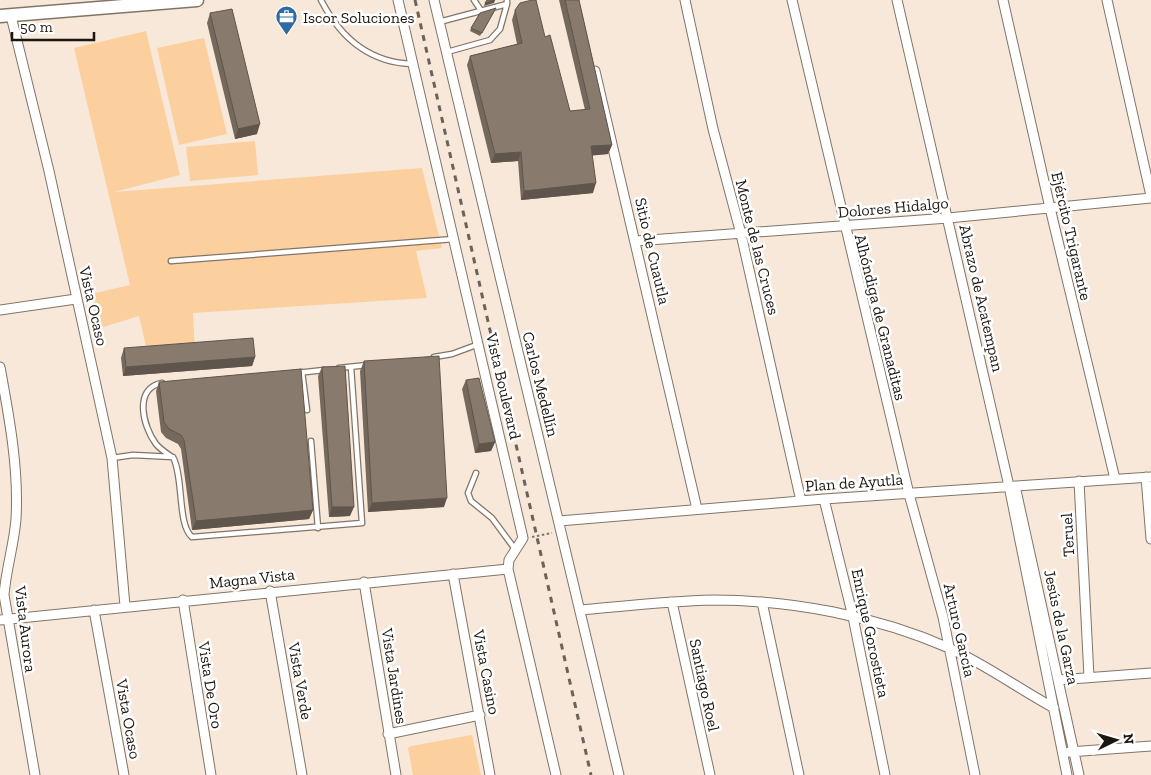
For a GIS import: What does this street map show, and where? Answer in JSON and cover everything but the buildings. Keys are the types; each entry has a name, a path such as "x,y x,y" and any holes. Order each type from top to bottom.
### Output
{"main road":[{"path":"5,16 154,2 197,0"}],"street":[{"name":"Vista Boulevard","path":"398,0 523,538"},
{"name":"Carlos Medellín","path":"434,0 619,775"},
{"name":"Monte de las Cruces","path":"684,0 712,129 741,234 802,500"},
{"name":"Alhóndiga de Granaditas","path":"792,0 909,494"},
{"name":"Abrazo de Acatempan","path":"897,0 1012,486"},
{"name":"Ejército Trigarante","path":"1003,0 1050,208 1115,479"},
{"path":"1106,0 1151,197"},
{"name":"Vista Ocaso","path":"5,16 49,171 112,458 125,606"},
{"name":"Sitio de Cuautla","path":"592,58 697,509"},
{"name":"Dolores Hidalgo","path":"636,241 948,218 1151,197"},
{"path":"0,310 76,299"},
{"name":"Vista Aurora","path":"0,367 17,498 14,539 5,576 4,620 35,775"},
{"path":"1149,477 1151,539"},
{"name":"Plan de Ayutla","path":"559,521 802,500 1149,477"},
{"name":"Teruel","path":"1079,481 1089,677"},
{"name":"Jesús de la Garza","path":"1012,486 1079,775"},
{"name":"Jesús de la Garza","path":"1012,486 1067,775"},
{"name":"Arturo García","path":"909,494 950,649 975,775"},
{"name":"Enrique Gorostieta","path":"824,499 853,617 886,775"},
{"path":"523,538 509,560 508,569 556,775"},
{"name":"Magna Vista","path":"4,620 270,591 508,569"},
{"name":"Vista Casino","path":"453,574 490,775"},
{"name":"Vista Jardines","path":"364,582 396,775"},
{"name":"Vista Verde","path":"270,591 302,775"},
{"name":"Vista De Oro","path":"183,600 211,775"},
{"path":"581,610 672,602 762,602 853,617 904,632 950,649 1054,708"},
{"name":"Santiago Roel","path":"672,602 710,775"},
{"path":"762,602 799,775"},
{"name":"Vista Ocaso","path":"94,610 124,775"},
{"path":"1058,680 1151,672"},
{"path":"388,734 480,715"},
{"path":"1063,753 1151,746"}],"lane":[{"path":"321,0 338,29 356,47 377,57 402,64 413,64"},
{"path":"474,0 482,12"},
{"path":"439,22 482,12 506,2"},
{"path":"447,52 490,40 500,29 506,2"},
{"path":"171,261 455,239"},
{"path":"423,358 452,354 479,344"},
{"path":"293,373 369,365"},
{"path":"170,382 151,386 146,392 143,406 152,438 158,446 173,457 178,468 187,533 192,537 318,528 362,523 351,367"},
{"path":"302,372 307,410"},
{"path":"310,442 318,528"},
{"path":"112,458 133,455 173,457"},
{"path":"476,473 468,493 471,501 492,518 516,550"}],"path":[{"path":"523,538 561,531"}],"shaded area":[{"path":"146,31 180,175 114,192 422,168 442,248 416,251 427,298 193,313 195,351 148,355 139,316 100,328 91,294 130,285 74,48"},
{"path":"204,38 227,134 179,145 157,48"},
{"path":"255,141 258,175 190,181 186,147"},
{"path":"472,735 481,775 413,775 408,748"}],"railway":[{"path":"415,0 591,775"}],"place":[{"name":"Iscor Soluciones","path":"287,36"}]}
